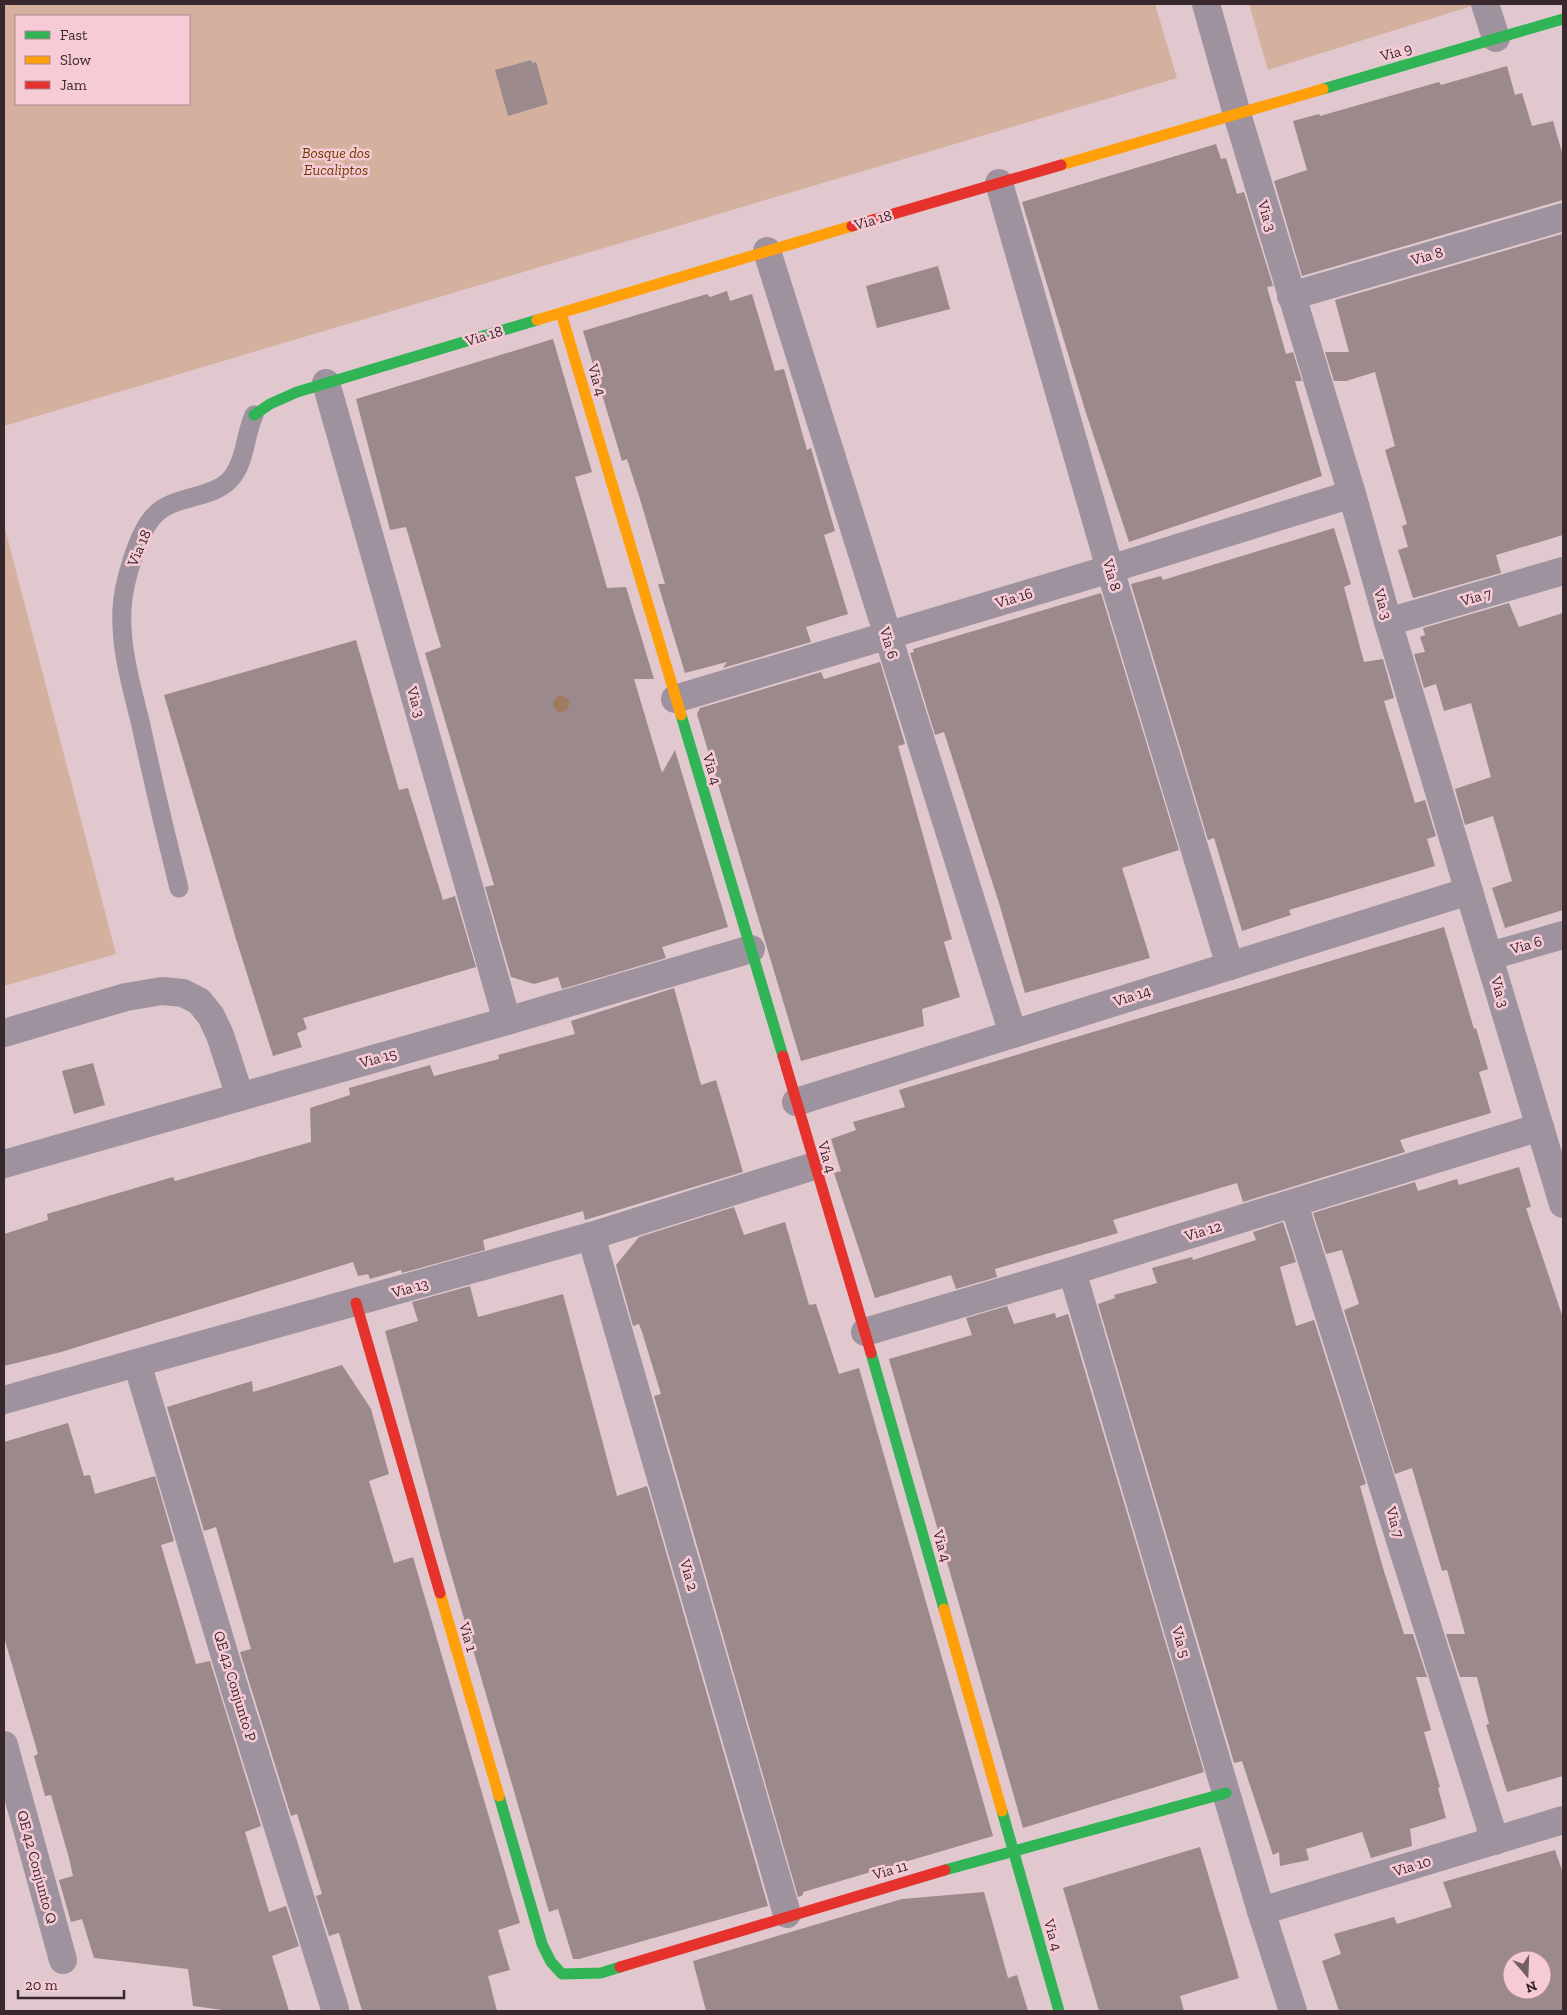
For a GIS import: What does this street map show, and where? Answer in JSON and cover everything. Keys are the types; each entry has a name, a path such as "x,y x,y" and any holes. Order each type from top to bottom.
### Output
{"street":[{"name":"Via 3","path":"1206,4 1468,891 1490,956 1563,1204"},
{"path":"1485,4 1496,38"},
{"name":"Via 9","path":"1237,114 1563,19"},
{"name":"Via 18","path":"254,415 263,406 326,383 767,251 1237,114"},
{"name":"Via 8","path":"1000,183 1110,570 1230,966"},
{"name":"Via 8","path":"1291,296 1563,217"},
{"name":"Via 6","path":"767,251 1013,1034"},
{"name":"Via 4","path":"561,312 865,1332 1059,2011"},
{"name":"Via 3","path":"326,383 507,1021"},
{"name":"Via 16","path":"675,699 1110,570 1352,494"},
{"name":"Via 7","path":"1388,622 1563,571"},
{"name":"Via 14","path":"796,1102 1468,891"},
{"name":"Via 6","path":"1490,956 1563,935"},
{"name":"Via 15","path":"4,1164 507,1021 751,949"},
{"path":"4,1033 126,997 162,990 183,993 199,1001 211,1016 220,1035 240,1097"},
{"name":"Via 12","path":"865,1332 1294,1204 1540,1127"},
{"name":"Via 13","path":"4,1400 591,1236 814,1166"},
{"name":"Via 7","path":"1294,1204 1495,1841"},
{"name":"Via 2","path":"591,1236 787,1914"},
{"name":"Via 5","path":"1072,1271 1226,1794 1293,2011"},
{"name":"Via 1","path":"356,1303 542,1944 551,1962 562,1974"},
{"name":"QE 42 Conjunto P","path":"136,1363 336,2009"},
{"name":"QE 42 Conjunto Q","path":"4,1745 63,1960"},
{"name":"Via 11","path":"562,1974 601,1973 787,1914 1012,1850 1226,1794"},
{"name":"Via 10","path":"1261,1911 1563,1820"}],"lane":[{"name":"Via 18","path":"179,888 130,678 123,639 122,610 124,588 130,565 152,517 160,510 212,490 232,478 237,469 254,415"}],"green space":[{"name":"Bosque dos Eucaliptos","path":"4,4 1155,4 1177,78 4,426"},
{"path":"1249,4 1478,4 1268,70"},
{"path":"4,525 116,954 4,986"}],"building":[{"path":"531,60 532,63 536,62 548,104 508,116 495,70"},
{"path":"1507,66 1515,95 1522,93 1532,126 1553,121 1563,156 1563,200 1302,276 1274,181 1307,170 1293,121 1319,114 1320,116 1439,82 1441,85"},
{"path":"1216,144 1221,159 1226,158 1237,194 1244,192 1273,286 1267,287 1286,354 1293,352 1302,381 1295,381 1322,476 1129,542 1086,413 1022,202"},
{"path":"1562,234 1563,535 1496,555 1501,573 1413,598 1398,550 1408,547 1402,526 1407,524 1385,450 1395,446 1375,372 1346,381 1334,381 1325,352 1349,352 1335,300"},
{"path":"938,266 950,309 877,328 866,286"},
{"path":"727,291 730,301 752,294 775,371 784,369 807,450 811,448 835,531 824,535 848,614 806,627 811,642 723,668 727,662 685,673 658,584 665,584 640,499 627,459 622,461 583,331 707,294 710,297"},
{"path":"553,339 592,472 575,477 607,588 626,587 654,679 634,679 662,773 675,750 728,927 662,947 666,958 562,989 558,977 534,984 511,977 485,887 494,885 425,653 441,647 406,527 390,530 356,399"},
{"path":"1334,528 1351,584 1344,587 1364,662 1383,659 1394,698 1384,701 1415,803 1425,800 1436,836 1427,839 1435,866 1289,910 1291,915 1242,931 1214,838 1208,840 1131,584 1161,576 1163,580"},
{"path":"1101,593 1179,850 1122,868 1150,958 1025,993 999,903 944,732 935,735 910,653 914,652 913,649"},
{"path":"1509,603 1519,627 1563,613 1563,910 1505,928 1492,888 1512,881 1493,816 1465,825 1455,789 1491,777 1471,703 1444,711 1436,684 1424,688 1414,654 1425,652 1420,637 1425,635 1423,628"},
{"path":"356,640 399,790 408,788 443,900 455,896 476,967 303,1018 307,1029 297,1033 302,1047 273,1056 236,939 164,695"},
{"path":"880,662 905,744 898,746 952,939 944,942 960,997 922,1009 924,1026 801,1061 697,714 700,708 821,672 824,679"},
{"path":"1444,927 1474,1029 1476,1028 1488,1069 1479,1072 1491,1113 1400,1140 1405,1152 1243,1202 1237,1183 1113,1220 1118,1233 995,1269 997,1277 956,1289 951,1275 875,1298 834,1173 841,1171 831,1139 856,1130 853,1122 905,1107 899,1090"},
{"path":"674,988 701,1085 716,1080 743,1172 585,1220 583,1211 483,1240 485,1250 402,1273 401,1270 370,1279 368,1274 358,1276 353,1262 61,1352 4,1366 4,1234 48,1220 47,1214 173,1177 175,1181 311,1142 310,1108 350,1095 349,1088 430,1065 434,1076 499,1059 498,1055 575,1034 571,1021"},
{"path":"93,1063 105,1105 74,1114 62,1071"},
{"path":"1519,1167 1531,1207 1526,1208 1563,1318 1563,1776 1507,1792 1486,1725 1489,1724 1477,1677 1460,1677 1446,1634 1465,1634 1447,1570 1442,1571 1412,1468 1395,1474 1344,1310 1359,1304 1342,1250 1326,1254 1313,1213 1415,1182 1418,1191 1457,1179 1459,1185"},
{"path":"734,1207 744,1235 785,1222 809,1305 816,1304 839,1374 859,1368 993,1836 803,1892 803,1895 798,1897 654,1396 661,1394 639,1324 633,1326 616,1265 639,1237"},
{"path":"1283,1222 1296,1262 1280,1267 1296,1326 1314,1320 1366,1484 1360,1486 1383,1568 1404,1634 1413,1634 1427,1677 1416,1677 1431,1730 1424,1732 1440,1787 1438,1788 1446,1818 1410,1829 1412,1846 1371,1858 1362,1832 1306,1849 1309,1860 1280,1866 1279,1852 1273,1855 1242,1761 1234,1763 1098,1304 1115,1298 1114,1295 1157,1283 1152,1268 1192,1257 1193,1260 1256,1240 1253,1232"},
{"path":"470,1286 478,1317 563,1294 617,1496 647,1486 768,1906 579,1959 573,1959 558,1909 549,1912 443,1546 385,1331 418,1321 412,1302"},
{"path":"1007,1306 1014,1324 1055,1313 1056,1318 1068,1314 1204,1772 1023,1828 889,1359 972,1335 966,1318"},
{"path":"342,1365 371,1409 389,1474 369,1481 394,1563 413,1557 520,1923 498,1930 510,1970 488,1976 497,2011 362,2011 339,1933 329,1936 316,1896 322,1894 297,1814 291,1816 240,1652 251,1649 216,1527 204,1531 167,1407 252,1381 253,1392"},
{"path":"68,1423 84,1476 90,1475 95,1494 155,1476 174,1541 161,1545 196,1664 210,1661 261,1826 245,1832 269,1912 286,1906 299,1946 272,1956 289,2011 230,2011 193,2006 188,1969 94,1958 82,1919 71,1922 59,1880 73,1876 69,1858 51,1795 45,1796 34,1756 38,1754 4,1637 4,1442"},
{"path":"1200,1847 1239,1978 1180,1996 1184,2011 1099,2011 1063,1888"},
{"path":"1555,1850 1563,1873 1563,2011 1339,2011 1322,1961 1341,1954 1334,1934 1394,1917 1397,1924 1452,1907 1443,1882"},
{"path":"984,1892 1008,1978 1017,1975 1028,2011 706,2011 693,1961 902,1899"}],"traffic: fast":[{"path":"1323,89 1563,19"},
{"path":"254,415 270,404 297,392 537,320"},
{"path":"681,715 783,1056"},
{"path":"871,1353 944,1609"},
{"path":"945,1870 1226,1793"},
{"path":"499,1796 542,1944 551,1962 562,1974 601,1973 620,1967"},
{"path":"1002,1811 1059,2011"}],"traffic: slow":[{"path":"1061,165 1323,89"},
{"path":"537,320 852,226"},
{"path":"561,313 681,715"},
{"path":"440,1593 499,1796"},
{"path":"944,1609 1002,1811"}],"traffic: jam":[{"path":"852,226 1061,165"},
{"path":"783,1056 871,1353"},
{"path":"356,1303 440,1593"},
{"path":"620,1967 945,1870"}]}
